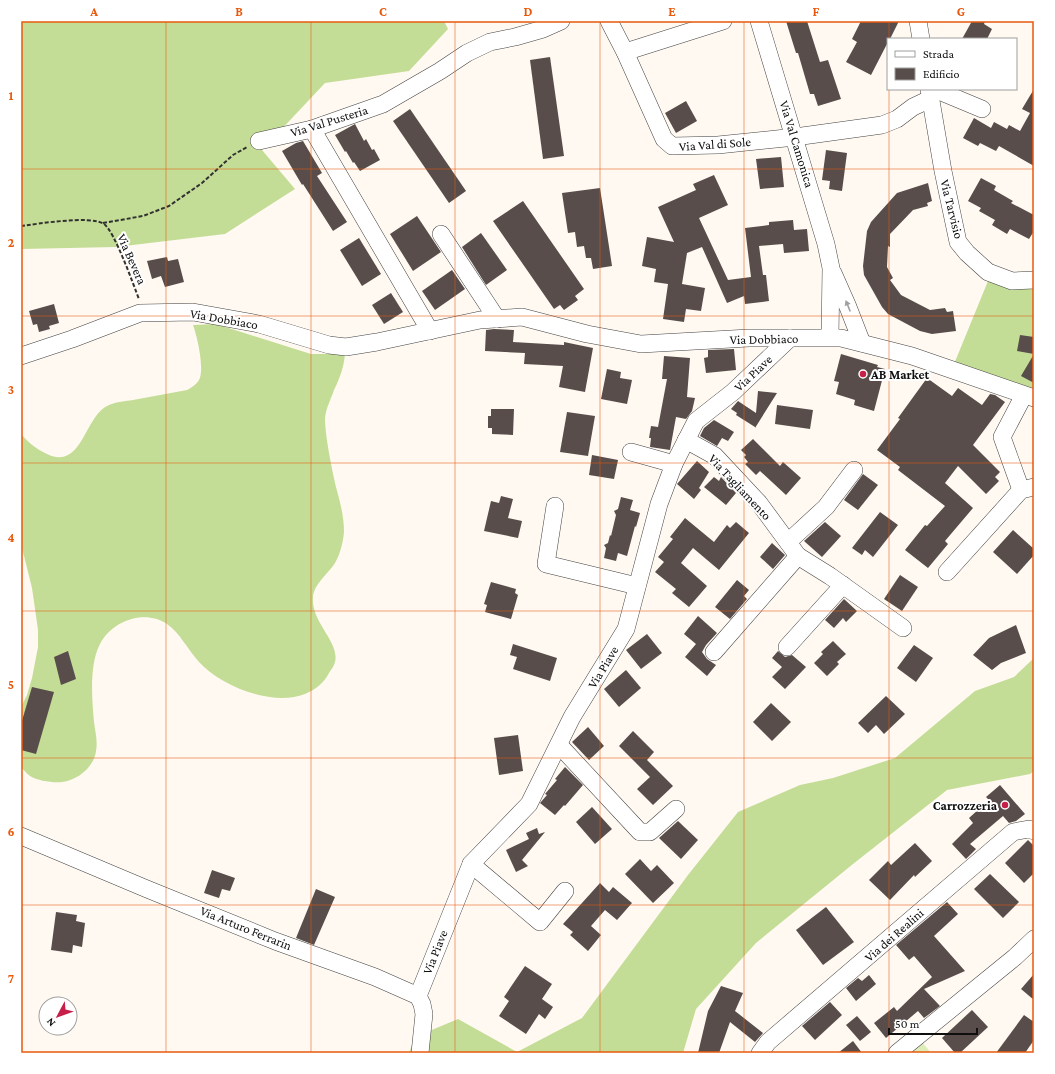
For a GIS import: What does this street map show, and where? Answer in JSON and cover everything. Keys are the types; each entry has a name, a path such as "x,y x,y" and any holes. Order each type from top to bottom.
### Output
{"street":[{"name":"Via Val Pusteria","path":"259,141 312,129 382,104 440,71 467,53 490,42 543,29 562,21"},
{"name":"Via Val di Sole","path":"610,21 664,139 672,146 718,145 795,137 882,125 897,119 911,101 927,91"},
{"path":"625,52 723,21"},
{"name":"Via Val Camonica","path":"759,21 795,137 826,244 831,268 862,343"},
{"path":"918,21 921,38"},
{"path":"927,91 982,109"},
{"name":"Via Tarvisio","path":"927,91 958,242 967,253 988,272 1012,280 1034,280"},
{"path":"312,129 430,331"},
{"path":"441,234 497,319"},
{"name":"Via Val Camonica","path":"830,338 831,268"},
{"name":"Via Dobbiaco","path":"21,356 72,339 140,313 193,312 258,324 329,345 346,347 480,320 522,317 587,334 641,344 749,338 841,338 912,356 1029,396 1002,437 1028,488 948,572"},
{"path":"643,333 664,334 700,341"},
{"name":"Via Piave","path":"418,996 471,864 529,804 560,745 572,717 626,629 659,504 674,464 696,421 733,392 790,338"},
{"name":"Via Tagliamento","path":"686,440 715,456 759,503 798,556 843,585 903,628"},
{"path":"631,452 674,464"},
{"path":"788,542 826,507 854,470"},
{"path":"555,506 546,564 637,586"},
{"path":"714,652 798,556"},
{"path":"787,647 843,585"},
{"path":"560,745 640,832 650,832 676,809"},
{"name":"Via dei Realini","path":"760,1053 768,1042 1013,832 1029,829 1034,831"},
{"name":"Via Arturo Ferrarin","path":"21,836 147,889 275,940 375,977 418,996"},
{"path":"471,864 540,922 565,891"},
{"path":"897,1053 1034,940"},
{"path":"418,996 422,1004 424,1014 420,1053"}],"path":[{"path":"102,223 143,216 169,206 202,183 233,154 259,141"},
{"name":"Via Bevera","path":"21,226 56,220 93,221 102,223 109,230 145,313"}],"green space":[{"path":"21,21 444,21 448,29 409,71 325,83 262,150 295,189 225,234 116,247 21,249"},
{"path":"988,281 1034,288 1034,396 952,369"},
{"path":"216,324 311,354 328,354 345,351 342,371 327,407 325,418 326,434 334,480 343,515 344,536 337,560 318,584 313,598 316,615 333,647 335,663 322,683 305,694 278,698 263,696 234,686 220,679 209,671 199,662 176,632 167,624 149,618 129,620 112,629 105,636 100,644 94,662 92,693 97,747 95,757 89,767 79,776 68,781 50,782 33,778 21,767 21,707 27,695 32,678 38,647 38,630 32,588 21,544 21,434 33,446 47,454 59,457 68,455 76,449 94,419 109,405 187,390 197,383 201,375 200,352 193,325"},
{"path":"1034,658 1034,771 1030,774 947,790 853,864 756,943 696,1009 683,1053 409,1053 415,1037 458,1019 517,1052 582,1018 688,875 738,812 800,785 833,778 895,758 975,691 1014,677"},
{"path":"922,1042 931,1053 909,1053"}],"building":[{"path":"786,21 807,21 820,62 828,60 841,99 818,106 814,94 810,94 798,53 796,53"},
{"path":"861,21 899,21 890,38 887,38 887,44 871,75 846,62 857,42 852,39"},
{"path":"972,21 985,21 984,24 992,29 988,38 963,38"},
{"path":"550,57 564,156 543,159 530,60"},
{"path":"1034,89 1034,166 999,146 996,151 980,143 978,146 963,138 974,118 991,128 994,122 1007,129 1009,125 1020,131 1030,113 1022,109"},
{"path":"686,101 697,121 676,133 665,113"},
{"path":"410,109 466,191 449,203 393,121"},
{"path":"355,124 364,141 366,139 380,160 360,171 346,151 345,152 335,135"},
{"path":"303,141 322,173 317,176 347,222 333,231 303,184 302,185 282,151 296,143"},
{"path":"826,150 847,153 842,191 829,189 830,181 822,180"},
{"path":"781,157 784,187 760,189 756,159"},
{"path":"714,175 728,205 699,218 728,280 751,277 745,228 769,225 769,222 793,220 794,230 807,229 809,251 784,253 783,244 759,246 763,275 766,275 769,301 745,304 744,296 727,303 702,247 687,253 682,284 705,288 701,311 686,309 684,322 663,319 668,284 654,282 656,269 642,266 647,237 674,242 658,207 696,190 693,184"},
{"path":"981,178 996,186 994,190 1013,201 1011,203 1034,215 1034,231 1029,239 1010,229 1007,234 992,225 995,220 979,211 981,208 968,201"},
{"path":"928,183 932,201 927,203 928,206 913,210 890,234 887,267 893,278 890,280 901,295 930,310 945,308 947,312 953,311 956,331 932,334 920,331 888,314 882,307 864,275 863,266 867,231 871,222 897,193"},
{"path":"600,188 612,266 593,269 591,258 586,258 584,246 577,247 575,232 568,233 562,193"},
{"path":"523,201 584,289 575,296 578,300 564,310 560,305 554,309 493,221"},
{"path":"417,216 441,252 413,271 390,234"},
{"path":"481,233 507,270 486,285 462,247"},
{"path":"359,238 381,274 362,286 340,250"},
{"path":"167,257 168,261 178,259 184,282 165,287 161,276 152,279 147,261"},
{"path":"452,270 465,289 435,310 422,291"},
{"path":"391,293 403,312 384,324 372,305"},
{"path":"54,304 59,323 49,326 50,329 39,332 37,324 33,325 29,311"},
{"path":"486,330 514,330 513,342 564,345 564,342 593,348 585,392 559,387 563,366 524,364 525,353 485,351"},
{"path":"1020,335 1034,337 1034,354 1017,351"},
{"path":"734,349 736,370 706,373 704,358 708,357 708,350"},
{"path":"841,354 878,365 877,367 885,369 874,411 854,405 855,400 836,394 839,382 834,381"},
{"path":"1034,354 1034,383 1021,376"},
{"path":"664,356 690,358 687,397 695,398 692,411 686,419 676,417 670,450 650,447 651,438 649,438 651,426 658,427 667,379 662,379"},
{"path":"607,369 621,372 620,378 632,380 627,404 601,399"},
{"path":"927,378 952,396 958,388 982,405 990,394 995,395 1005,402 973,445 1000,472 995,477 999,481 986,494 958,466 945,483 973,508 945,541 948,544 928,568 905,550 925,525 927,526 945,506 898,470 900,467 877,450 900,419 898,418"},
{"path":"758,391 777,393 755,428 736,415 737,413 731,409 738,401 756,413"},
{"path":"777,405 813,410 810,429 775,424"},
{"path":"491,409 514,409 513,435 492,434 492,428 488,428 488,416 491,416"},
{"path":"567,412 595,416 588,456 560,452"},
{"path":"714,420 734,432 728,441 722,438 717,446 700,436 704,428"},
{"path":"753,439 780,466 783,462 801,478 786,495 760,471 756,475 745,464 748,462 744,457 746,455 741,450"},
{"path":"592,455 618,460 614,479 589,475"},
{"path":"697,461 709,472 699,488 701,490 694,499 677,484"},
{"path":"863,474 878,485 858,510 844,500"},
{"path":"714,477 719,481 721,477 736,493 726,505 704,487"},
{"path":"501,496 513,499 508,518 522,521 518,538 484,531 491,501 499,503"},
{"path":"621,497 633,500 630,510 640,513 627,556 618,553 616,561 604,558 606,548 604,545 608,543 610,535 611,536 616,515 614,511 618,509"},
{"path":"880,512 898,525 873,557 865,550 862,555 852,548"},
{"path":"685,518 714,542 727,525 730,528 736,522 749,533 719,570 693,548 681,563 707,586 689,607 672,593 676,589 655,572 664,562 658,557 673,539 670,537"},
{"path":"825,522 841,536 822,557 804,541"},
{"path":"1013,530 1034,549 1034,555 1017,574 993,552"},
{"path":"772,543 785,555 773,569 760,557"},
{"path":"900,575 918,587 902,611 884,599"},
{"path":"737,580 749,590 744,596 747,599 730,619 715,607"},
{"path":"491,582 516,589 515,593 518,595 511,619 485,612 487,605 484,604"},
{"path":"844,599 857,611 846,622 843,618 834,628 825,620"},
{"path":"698,616 717,633 702,652 707,659 716,665 707,676 685,657 696,644 684,634"},
{"path":"1016,625 1026,653 1001,663 992,670 973,655 989,638"},
{"path":"647,634 662,653 641,669 626,650"},
{"path":"833,641 846,654 837,662 839,664 827,676 814,663 823,654 821,652"},
{"path":"513,644 557,658 550,681 513,669 517,657 510,655"},
{"path":"914,645 933,658 916,682 897,668"},
{"path":"68,651 76,679 61,685 54,657"},
{"path":"778,651 785,657 792,655 806,667 785,689 772,677 782,667 772,658"},
{"path":"626,670 641,688 619,707 604,689"},
{"path":"32,687 54,692 36,754 21,750 21,724"},
{"path":"886,696 905,714 884,734 876,725 868,733 858,723"},
{"path":"771,703 791,722 772,741 753,722"},
{"path":"588,727 604,746 589,760 572,742"},
{"path":"633,731 654,752 647,760 673,786 653,805 637,789 650,777 619,746"},
{"path":"518,735 523,771 499,775 494,738"},
{"path":"565,767 583,785 555,815 540,803 547,795 545,794 557,780 555,779"},
{"path":"1000,785 1025,814 1016,821 1009,823 1003,816 970,844 976,849 966,859 952,844 973,823 969,818 989,800 986,797"},
{"path":"592,807 612,829 595,844 576,822"},
{"path":"678,821 698,840 681,859 659,838"},
{"path":"537,828 539,834 545,832 522,860 528,866 516,872 506,850 529,839 526,833"},
{"path":"1028,840 1034,846 1034,873 1024,883 1005,863"},
{"path":"915,843 932,861 915,877 914,875 890,900 869,880 888,861 891,865"},
{"path":"640,859 651,871 657,865 674,883 653,903 625,874"},
{"path":"212,870 235,878 230,891 222,889 219,898 204,893"},
{"path":"990,874 1019,902 1003,918 974,889"},
{"path":"600,883 609,892 613,887 632,903 617,920 605,910 591,926 601,935 588,951 570,935 573,932 563,924"},
{"path":"316,889 335,897 314,945 296,938"},
{"path":"947,902 958,914 934,936 965,971 924,989 940,1006 924,1018 918,1011 886,1038 874,1023 894,1007 897,1011 932,977 914,956 909,960 896,945"},
{"path":"826,907 854,942 823,965 796,930"},
{"path":"56,912 77,915 76,921 85,923 82,947 73,945 72,953 51,950"},
{"path":"525,966 552,984 542,999 553,1007 545,1019 539,1014 526,1034 499,1016 509,1001 504,997"},
{"path":"1034,974 1034,1000 1021,989"},
{"path":"869,975 876,984 856,1001 846,988 858,978 862,981"},
{"path":"721,986 743,993 735,1011 763,1033 755,1042 730,1022 719,1053 698,1053 708,1011"},
{"path":"830,1002 842,1015 815,1040 802,1026"},
{"path":"972,1010 988,1027 960,1053 955,1053 942,1038"},
{"path":"1024,1015 1034,1022 1034,1040 1025,1053 996,1053"},
{"path":"857,1016 871,1032 860,1041 846,1025"},
{"path":"853,1041 862,1053 838,1053"}],"place":[{"name":"AB Market","path":"863,374"},
{"name":"Carrozzeria","path":"1005,805"}]}
